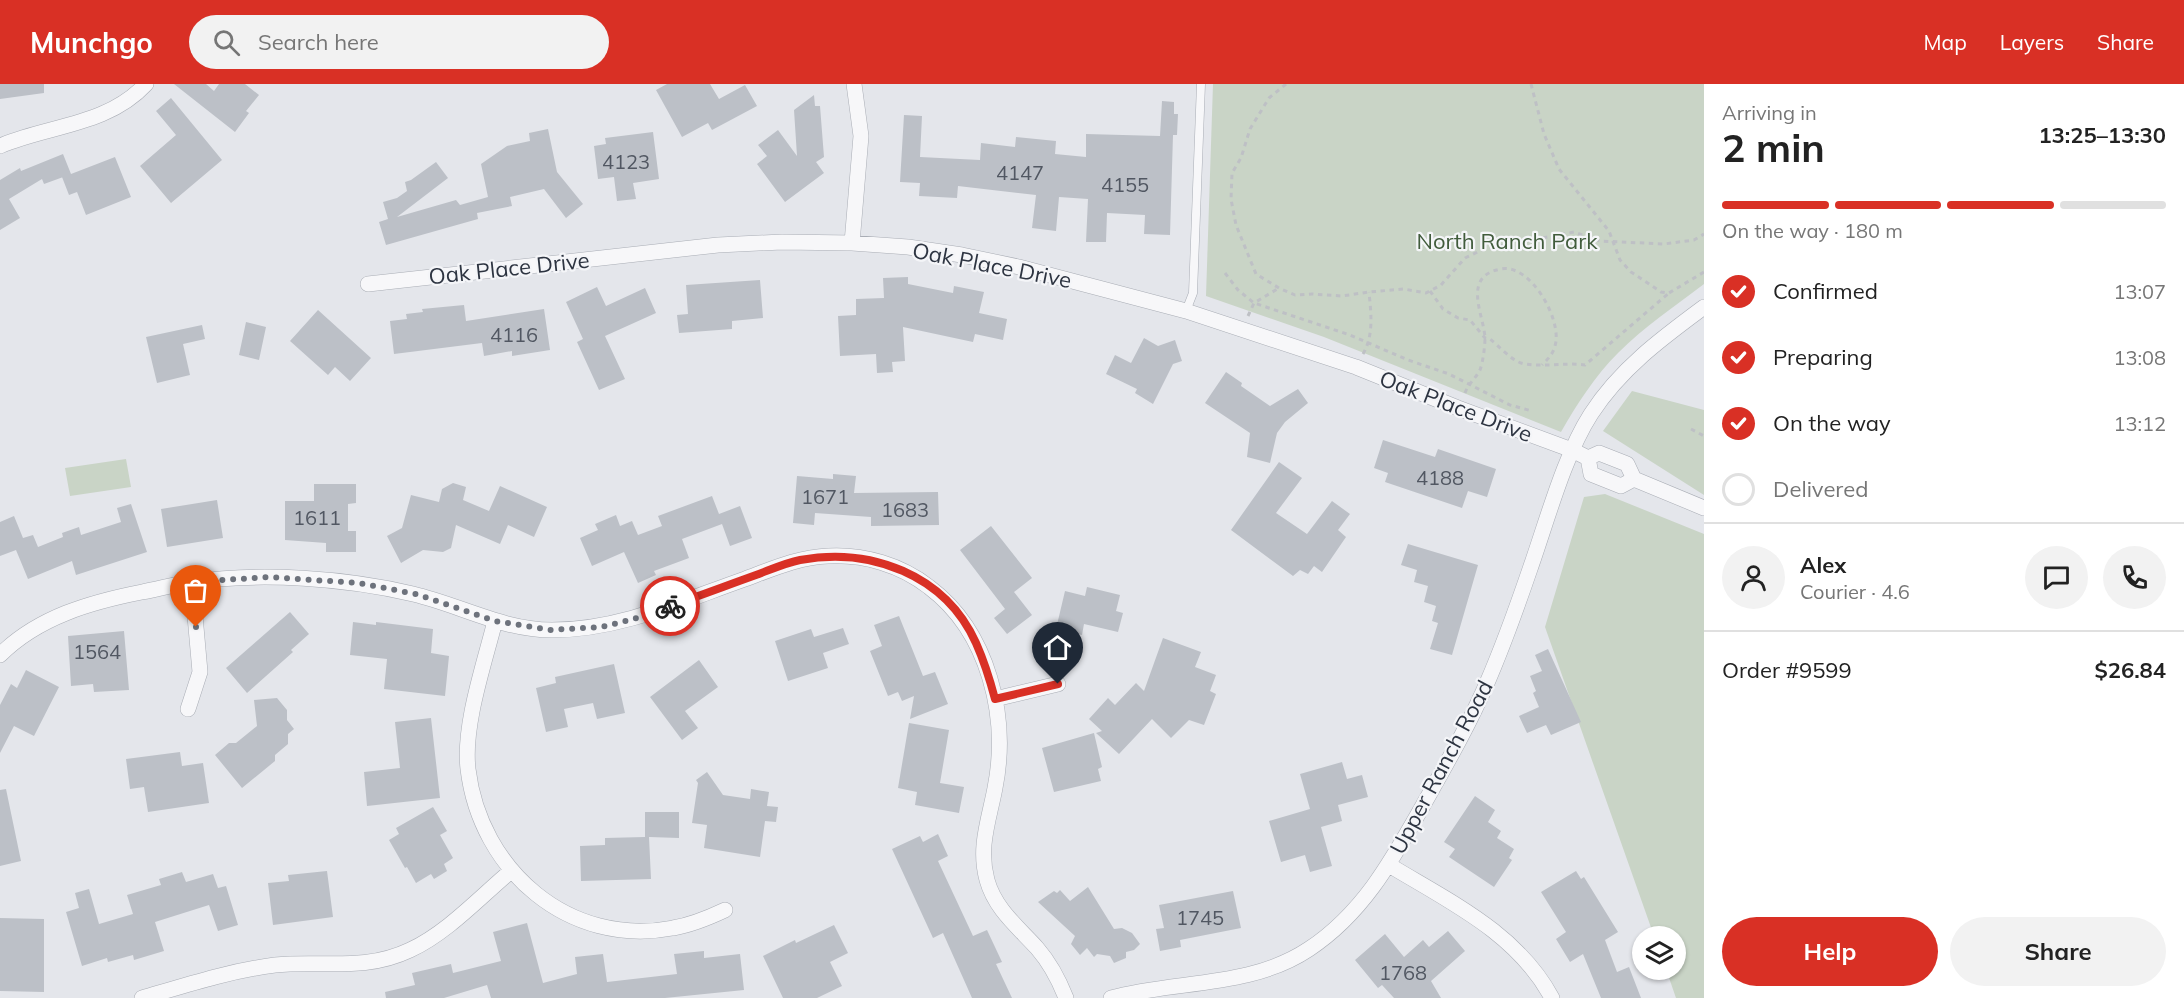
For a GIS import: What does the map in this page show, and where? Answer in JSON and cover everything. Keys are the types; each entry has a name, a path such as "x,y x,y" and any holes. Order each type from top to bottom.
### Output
{"street":[{"path":"0,146 17,139 81,123 112,109 146,84"},
{"path":"852,243 861,136 854,84"},
{"name":"Oak Place Drive","path":"368,284 718,245 782,242 852,243 962,255 1019,267 1186,311 1242,329 1356,367 1588,458"},
{"name":"Upper Ranch Road","path":"1111,998 1247,975 1279,965 1308,950 1342,924 1364,901 1389,866 1458,744 1486,684 1512,622 1572,450 1591,414 1636,361 1704,307"},
{"name":"Oak Place Drive","path":"1588,458 1599,453 1627,464 1634,479 1704,508"},
{"name":"Oak Place Drive","path":"1588,458 1591,474 1621,486 1634,479"},
{"path":"0,655 8,647 64,613 125,595 192,582 269,577 358,583 416,594 495,621 550,630 601,627 634,619 797,561 828,556 860,557 886,563 927,585 948,602 976,641 995,699 999,727 999,756 995,787 983,835 986,875 992,896 1005,915 1039,950 1049,964 1066,998"},
{"path":"188,709 200,672 192,582"},
{"path":"495,621 472,718 468,767 473,798 481,823 494,849 511,871 532,892 559,910 588,922 615,929 642,931 672,928 698,922 725,910"},
{"path":"995,699 1058,684"},
{"path":"1389,866 1481,920 1508,941 1525,958 1552,998"},
{"path":"142,998 233,971 278,965 353,965 388,958 411,950 435,936 511,871"}],"lane":[{"path":"1186,311 1193,293 1201,84"}],"path":[{"path":"1286,84 1269,98 1250,129 1232,173 1231,199 1236,225 1256,274 1295,295 1342,296 1404,290 1426,293 1441,285 1465,258 1484,249 1574,232 1600,241 1664,244 1694,240 1704,234"},
{"path":"1531,84 1544,134 1559,169 1609,231 1620,260 1631,272 1661,292 1669,293"},
{"path":"1458,408 1479,370 1485,338 1476,296 1482,280 1494,270 1509,267 1521,272 1549,307 1555,327 1556,345 1542,365"},
{"path":"1430,291 1443,309 1458,318 1470,320 1485,338 1490,339 1520,363 1585,365 1669,293 1704,272"},
{"path":"1225,273 1238,290 1254,303 1449,374 1510,405 1532,411"},
{"path":"1242,329 1254,303 1279,288"},
{"path":"1356,367 1369,344 1371,322 1369,292"},
{"path":"1691,429 1704,436"}],"green space":[{"name":"North Ranch Park","path":"1213,84 1704,84 1704,284 1618,353 1587,391 1561,432 1324,337 1206,296"},
{"path":"1632,391 1704,410 1704,495 1603,431"},
{"path":"126,459 131,487 70,496 65,468"},
{"path":"1605,494 1704,534 1704,998 1676,998 1670,980 1686,980 1686,926 1650,926 1545,627 1584,497"}],"building":[{"path":"0,84 44,84 44,93 0,99"},
{"path":"174,84 206,84 214,91 219,84 245,84 259,95 246,111 249,113 235,132"},
{"path":"667,84 710,84 719,99 745,85 757,106 712,130 708,123 682,137 656,90"},
{"path":"814,95 815,106 820,106 824,157 816,162 824,173 785,202 757,164 767,156 758,145 778,130 797,156 794,110"},
{"path":"171,98 222,160 171,203 140,166 176,135 156,111"},
{"path":"1162,101 1174,102 1174,114 1178,114 1177,135 1173,135 1170,235 1144,234 1145,215 1107,213 1106,242 1086,242 1088,199 1059,197 1056,231 1032,228 1036,195 958,186 957,198 919,196 920,183 900,182 904,115 922,116 920,157 980,160 981,143 1015,147 1016,137 1056,141 1055,154 1086,157 1086,134 1160,136"},
{"path":"548,129 557,172 583,204 566,218 544,189 510,197 512,206 477,213 478,219 386,245 379,222 388,219 383,202 397,198 407,191 405,182 436,162 448,178 397,217 456,200 460,205 488,197 481,164 507,146 530,141 529,133"},
{"path":"653,132 659,179 633,183 636,199 617,201 614,177 598,179 594,146 606,144 605,138"},
{"path":"63,154 71,174 115,157 131,197 86,215 77,192 69,195 62,177 44,184 42,179 9,199 20,218 0,230 0,180 20,168 21,171"},
{"path":"908,277 908,284 953,293 954,286 984,292 979,313 1007,319 1003,340 975,334 973,342 903,327 905,361 892,362 893,372 877,373 876,354 840,356 838,316 856,315 856,299 884,298 883,278"},
{"path":"760,280 763,318 732,321 732,329 679,333 677,315 688,314 686,285"},
{"path":"597,287 606,306 645,288 656,313 605,336 625,379 599,390 577,342 583,339 566,302"},
{"path":"464,305 466,321 544,309 550,350 512,356 512,351 484,356 482,343 394,354 390,321 407,319 406,314 423,312 422,309"},
{"path":"318,310 371,358 350,381 335,367 328,375 290,341"},
{"path":"246,322 266,327 259,360 239,355"},
{"path":"202,325 205,339 183,344 190,375 157,383 146,337"},
{"path":"1144,338 1158,346 1175,340 1182,361 1173,364 1153,404 1135,393 1137,389 1106,374 1115,355 1131,363"},
{"path":"1226,372 1242,383 1241,386 1270,406 1298,389 1308,403 1285,422 1277,433 1270,463 1247,457 1250,433 1205,403"},
{"path":"1383,440 1435,457 1438,449 1496,469 1487,497 1468,491 1462,508 1385,482 1388,473 1374,468"},
{"path":"1279,462 1302,478 1276,513 1307,534 1332,501 1350,514 1338,530 1346,537 1322,572 1314,566 1308,574 1300,570 1293,576 1231,530"},
{"path":"833,474 856,476 854,493 938,492 939,525 871,526 871,517 815,513 814,525 793,523 797,476 833,479"},
{"path":"453,483 466,487 463,500 489,511 500,486 547,507 534,537 508,525 500,544 456,525 451,548 443,552 423,550 401,563 387,536 402,528 411,495 439,502 442,489"},
{"path":"314,484 356,484 356,503 348,504 348,531 356,531 356,552 326,552 326,543 285,540 285,501 314,501"},
{"path":"712,496 719,514 740,506 752,538 730,546 722,524 682,539 689,558 654,571 656,575 638,583 624,552 592,566 580,538 598,530 595,524 616,515 620,526 632,521 638,535 662,526 658,516"},
{"path":"217,500 223,538 167,547 161,509"},
{"path":"131,504 147,552 76,575 72,561 28,579 16,550 0,556 0,522 14,516 23,538 33,535 38,547 63,537 62,533 79,527 81,535 121,522 117,508"},
{"path":"991,526 1032,578 1014,592 1032,615 1007,634 994,618 1005,609 960,550"},
{"path":"1408,544 1478,565 1452,655 1430,649 1438,623 1432,621 1436,606 1424,602 1428,586 1414,582 1417,570 1401,565"},
{"path":"1087,587 1120,595 1116,611 1123,613 1118,632 1084,624 1082,635 1056,629 1065,591 1085,596"},
{"path":"290,612 309,634 291,650 293,652 247,693 226,668"},
{"path":"899,616 923,676 935,672 948,704 910,719 914,696 902,701 898,692 888,696 870,651 882,646 874,625"},
{"path":"353,622 376,625 376,622 433,629 431,653 449,656 445,696 384,689 387,659 350,655"},
{"path":"843,628 849,644 823,653 828,668 788,681 775,641 811,629 814,637"},
{"path":"124,631 129,690 94,692 93,684 71,686 68,636"},
{"path":"1163,638 1201,652 1195,667 1216,675 1210,691 1216,694 1204,725 1189,720 1171,738 1152,719 1119,754 1096,733 1102,731 1089,719 1108,698 1115,705 1136,683 1144,691"},
{"path":"1548,649 1581,722 1551,735 1546,725 1527,733 1519,716 1539,707 1533,693 1536,691 1530,676 1542,671 1535,655"},
{"path":"699,660 718,687 685,711 698,728 682,740 650,697"},
{"path":"614,664 625,713 597,719 593,703 564,709 568,727 546,732 536,688 556,683 555,677"},
{"path":"26,670 59,687 34,736 14,726 0,753 0,705 11,684 17,688"},
{"path":"277,698 287,710 287,720 294,729 288,734 288,744 275,755 275,761 242,788 215,755 229,743 236,743 257,726 254,700"},
{"path":"431,718 440,798 367,806 364,772 400,768 395,722"},
{"path":"909,723 949,730 940,783 964,787 959,813 915,805 917,792 898,788"},
{"path":"1094,733 1102,767 1098,769 1101,781 1054,792 1042,748"},
{"path":"180,752 182,766 203,763 209,803 148,812 144,787 130,789 126,759"},
{"path":"1342,762 1347,779 1362,775 1368,797 1338,805 1342,821 1321,827 1332,866 1310,872 1305,855 1281,862 1269,821 1310,809 1300,774"},
{"path":"707,772 723,795 750,799 751,789 769,792 767,806 778,807 776,822 765,821 760,857 704,848 707,825 692,823 698,783 696,780"},
{"path":"6,789 21,861 0,866 0,790"},
{"path":"1475,796 1495,810 1488,822 1501,831 1497,838 1514,849 1509,858 1512,860 1494,887 1449,857 1455,849 1444,842"},
{"path":"433,807 447,831 440,835 453,858 444,864 447,871 434,879 431,874 416,883 389,840 399,834 396,828"},
{"path":"645,812 679,812 679,838 649,837 651,879 581,881 580,846 605,845 605,838 645,837"},
{"path":"938,834 948,856 938,861 973,936 987,930 1002,962 996,964 1012,998 972,998 943,933 933,938 892,849 920,836 923,842"},
{"path":"327,871 333,917 273,925 268,883 289,881 288,875"},
{"path":"1576,871 1581,879 1584,877 1618,932 1605,940 1617,972 1629,967 1632,980 1634,980 1641,998 1601,998 1583,954 1570,962 1556,939 1566,932 1541,892"},
{"path":"182,872 186,882 213,874 218,888 226,886 238,925 218,931 209,905 155,922 164,951 134,960 133,955 108,962 107,958 82,966 66,912 79,908 75,893 89,889 99,924 133,914 127,895 161,885 159,879"},
{"path":"1088,887 1114,929 1122,928 1132,933 1140,944 1134,950 1126,952 1126,958 1114,963 1110,956 1097,954 1094,957 1087,948 1080,955 1071,944 1075,936 1038,902 1054,891 1057,893 1060,890 1070,901"},
{"path":"1233,891 1241,928 1180,940 1181,947 1160,951 1156,929 1164,928 1159,905"},
{"path":"0,918 44,919 44,992 0,991"},
{"path":"527,923 543,983 577,974 575,957 603,954 607,982 677,974 674,954 704,951 704,958 740,954 744,990 665,998 491,998 487,985 444,998 386,998 385,992 415,985 412,973 451,964 453,973 501,961 493,932"},
{"path":"834,925 848,953 830,962 842,986 817,998 783,998 763,956 795,940 796,943"},
{"path":"1448,931 1465,951 1431,981 1441,998 1394,998 1382,985 1378,988 1355,960 1385,934 1404,957 1423,940 1429,947"}],"way so far":[{"path":"196,627 192,582 269,577 358,583 416,594 495,621 524,628 550,630 601,627 634,619 670,606"}],"route":[{"path":"670,606 797,561 828,556 860,557 886,563 907,573 948,602 976,641 995,699 1058,684"}]}
